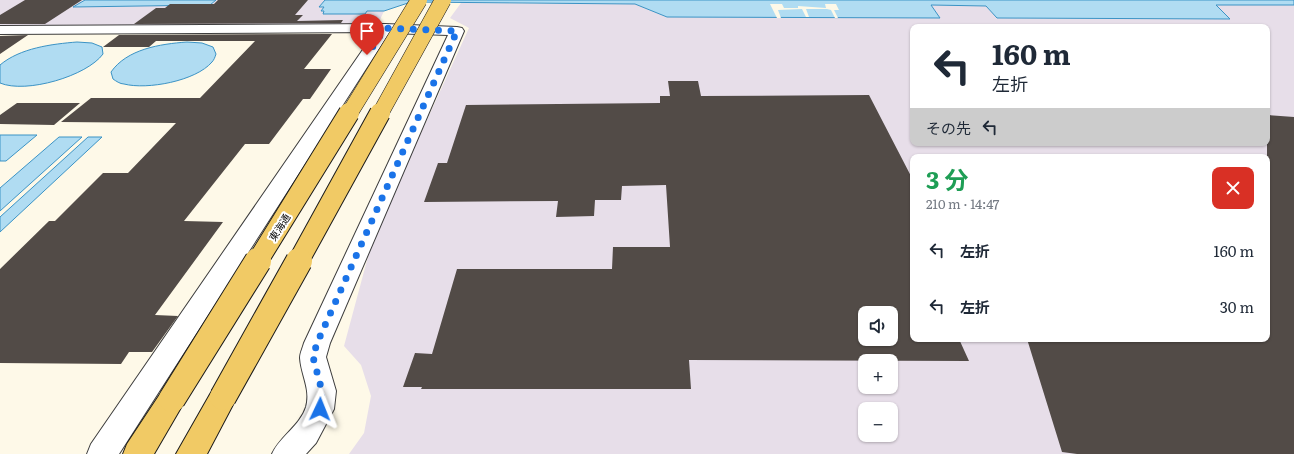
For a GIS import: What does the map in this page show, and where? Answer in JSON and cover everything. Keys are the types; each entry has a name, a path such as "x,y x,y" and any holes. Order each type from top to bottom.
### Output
{"main road":[{"name":"東海通","path":"138,454 418,0"},
{"path":"191,454 443,1"}],"street":[{"path":"102,454 385,28"},
{"path":"0,30 385,28 457,31 317,343 313,357 322,391 320,409 306,434 287,454"}],"shaded area":[{"path":"0,0 85,0 74,7 210,5 216,0 325,0 319,7 324,7 323,14 364,14 367,11 384,11 378,24 0,26"},
{"path":"461,3 635,4 667,17 939,17 931,5 986,6 998,18 1229,19 1215,5 1294,5 1294,454 349,454 364,433 371,396 361,365 344,346 373,238 469,28 450,18"}],"water":[{"path":"85,0 216,0 210,5 73,7"},
{"path":"325,0 1294,0 1294,5 1216,5 1230,19 997,18 986,6 931,5 940,18 667,17 635,4 411,2 384,11 367,11 365,14 323,14 324,11 321,11 324,7 319,7"},
{"path":"77,42 92,43 102,47 103,54 95,62 84,69 55,81 25,86 11,86 0,83 0,65 8,59 37,48"},
{"path":"187,42 202,43 213,47 216,54 212,62 205,69 183,79 158,85 134,86 123,84 113,79 111,72 118,64 135,53 155,46"},
{"path":"0,135 37,135 6,161 0,161"},
{"path":"59,137 82,137 0,211 0,188"},
{"path":"88,137 102,137 0,232 0,217"}],"pier":[{"path":"770,4 782,4 784,8 798,8 798,6 826,8 825,4 836,4 839,10 834,10 838,18 835,18 831,10 827,9 806,9 809,17 806,17 802,9 778,10 781,18 777,18"}],"building":[{"path":"25,0 82,0 45,24 0,24 0,15"},
{"path":"218,0 308,0 295,15 303,15 297,21 343,20 341,23 134,24 156,8 165,8 170,4 214,4"},
{"path":"332,34 304,69 331,69 310,99 303,99 269,144 245,144 184,221 223,222 155,315 178,316 152,352 129,352 121,364 0,363 0,269 49,221 55,221 103,173 128,173 176,123 61,122 91,98 200,98 255,41 156,41 149,47 103,47 119,35"},
{"path":"28,35 0,54 0,36"},
{"path":"668,81 698,81 701,96 869,95 910,174 910,342 960,342 969,361 898,361 898,354 858,354 858,361 689,360 691,389 421,389 422,387 403,387 415,353 432,354 457,269 612,269 613,247 670,247 666,185 622,186 621,200 595,200 594,216 556,217 558,201 424,202 438,163 447,163 466,105 660,103 660,96 670,96"},
{"path":"17,103 80,103 54,125 0,124 0,115"},
{"path":"1270,115 1294,117 1294,454 1077,454 1062,452 1028,342 1270,342 1270,154 1267,154 1267,146 1270,146"}],"route":[{"path":"320,409 322,391 313,357 317,343 457,31 385,28 367,55"}]}
